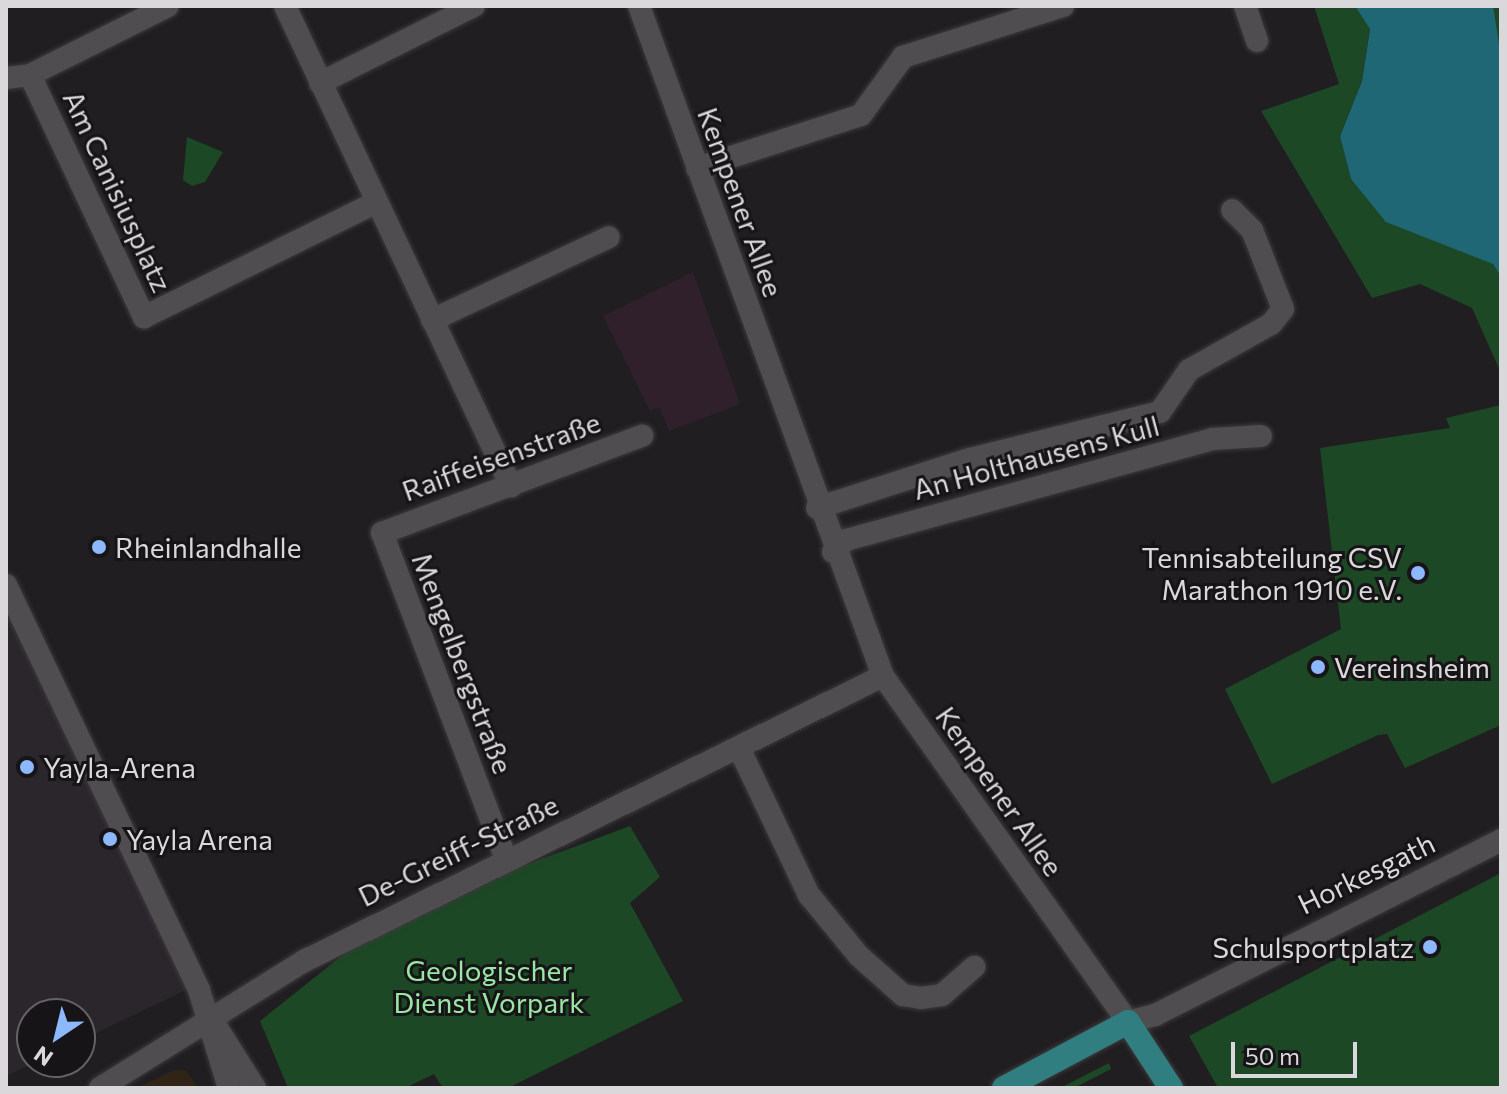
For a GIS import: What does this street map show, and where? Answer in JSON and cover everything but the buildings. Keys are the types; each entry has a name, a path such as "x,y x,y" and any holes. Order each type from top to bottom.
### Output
{"main road":[{"path":"1004,1088 1128,1022"},
{"name":"Kempener Allee","path":"1128,1022 1171,1088"}],"street":[{"path":"6,78 30,75 168,6"},
{"path":"285,6 375,203 511,486"},
{"path":"320,83 474,6"},
{"name":"Kempener Allee","path":"639,6 833,552 883,676 1128,1022"},
{"path":"697,168 861,115 903,57 1063,6"},
{"path":"1245,6 1257,41"},
{"name":"Am Canisiusplatz","path":"30,75 144,317 375,203"},
{"path":"817,508 970,459 1160,412 1189,370 1271,324 1283,309 1252,230 1232,210"},
{"path":"432,320 609,237"},
{"name":"Raiffeisenstraße","path":"382,533 642,436"},
{"name":"An Holthausens Kull","path":"833,552 846,540 1213,439 1261,436"},
{"name":"Mengelbergstraße","path":"382,533 506,859"},
{"path":"6,585 209,1015 255,1088"},
{"name":"De-Greiff-Straße","path":"100,1088 209,1015 506,859 740,750 883,676"},
{"path":"740,750 809,895 859,956 903,995 921,998 951,990 974,967"},
{"name":"Horkesgath","path":"1128,1022 1155,1015 1501,840"},
{"path":"209,1015 229,1088"}],"shaded area":[{"path":"693,272 740,404 669,431 659,407 650,411 603,316"},
{"path":"6,606 190,988 96,1033 96,998 16,998 16,1071 6,1076"},
{"path":"174,1070 185,1070 199,1088 137,1088"}],"green space":[{"path":"1314,6 1355,6 1370,28 1362,81 1340,135 1351,179 1493,264 1501,277 1501,373 1472,308 1420,284 1372,298 1261,111 1339,84"},
{"path":"1493,6 1501,6 1501,57 1493,36"},
{"path":"187,137 223,152 205,182 192,186 183,180"},
{"name":"Tennisabteilung CSV Marathon 1910 e.V.","path":"1501,405 1501,725 1405,768 1387,734 1378,735 1272,784 1225,689 1341,629 1320,448 1450,428 1446,418"},
{"name":"Geologischer Dienst Vorpark","path":"630,826 660,877 630,903 683,1001 508,1088 443,1088 434,1074 405,1088 288,1088 260,1021 394,914"},
{"name":"Schulsportplatz","path":"1501,873 1501,1088 1218,1088 1189,1036"},
{"path":"1109,1063 1111,1069 1074,1088 1060,1088"}],"water":[{"path":"1355,6 1493,6 1501,57 1501,277 1493,264 1386,222 1351,179 1340,136 1362,81 1370,29"}],"place":[{"name":"Rheinlandhalle","path":"99,547"},
{"name":"Tennisabteilung CSV Marathon 1910 e.V.","path":"1418,573"},
{"name":"Vereinsheim","path":"1318,667"},
{"name":"Yayla-Arena","path":"27,767"},
{"name":"Yayla Arena","path":"110,839"},
{"name":"Schulsportplatz","path":"1430,947"}]}
